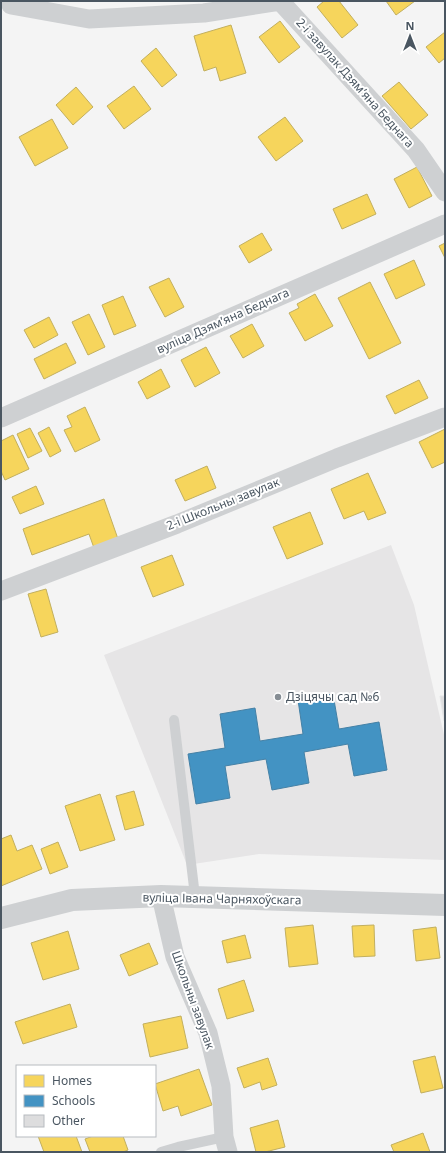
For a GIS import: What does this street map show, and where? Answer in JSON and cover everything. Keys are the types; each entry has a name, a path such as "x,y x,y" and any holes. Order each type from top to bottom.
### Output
{"street":[{"name":"2-і завулак Дзямʼяна Беднага","path":"8,8 89,19 204,13 280,1 416,150 445,192"},
{"name":"вуліца Дзямʼяна Беднага","path":"1,418 445,224"},
{"name":"2-і Школьны завулак","path":"1,591 177,524 336,458 445,417"},
{"name":"вуліца Івана Чарняхоўскага","path":"1,918 72,900 161,896 445,905"},
{"name":"Школьны завулак","path":"161,896 175,957 208,1033 221,1086 226,1145"}],"lane":[{"path":"174,720 195,896"},
{"path":"161,1152 178,1146 226,1145"}],"shaded area":[{"name":"Дзіцячы сад №6","path":"391,545 414,605 445,739 445,860 259,854 187,865 104,655"}],"building: Homes":[{"path":"324,1 339,1 358,25 342,38 317,7"},
{"path":"386,1 415,1 396,15"},
{"path":"280,21 300,47 279,63 259,37"},
{"path":"231,25 246,73 220,81 216,67 204,71 194,36"},
{"path":"445,32 445,58 439,63 426,47"},
{"path":"156,48 177,75 162,87 141,61"},
{"path":"399,82 428,115 411,129 382,96"},
{"path":"134,86 151,109 124,129 107,106"},
{"path":"76,87 93,107 73,125 56,105"},
{"path":"285,117 303,141 276,161 258,137"},
{"path":"52,119 68,148 35,166 19,137"},
{"path":"417,167 432,196 409,208 394,179"},
{"path":"367,194 376,214 342,229 333,209"},
{"path":"262,233 272,250 249,263 239,246"},
{"path":"445,243 445,258 439,246"},
{"path":"414,260 425,285 396,299 384,274"},
{"path":"169,278 184,307 165,317 149,287"},
{"path":"370,282 401,343 369,359 338,298"},
{"path":"315,294 333,326 305,341 289,313 299,308 297,304"},
{"path":"123,296 136,326 114,335 102,305"},
{"path":"89,314 105,347 88,355 72,322"},
{"path":"49,317 58,335 34,348 24,330"},
{"path":"252,324 264,346 243,358 230,336"},
{"path":"66,343 76,363 44,379 34,359"},
{"path":"206,347 220,373 195,387 181,360"},
{"path":"161,369 170,387 147,399 138,382"},
{"path":"419,380 428,398 395,414 386,396"},
{"path":"85,407 100,440 75,452 64,430 72,427 67,416"},
{"path":"49,427 61,451 50,457 38,433"},
{"path":"30,428 42,451 28,458 17,434"},
{"path":"445,429 445,462 432,468 419,442"},
{"path":"13,435 29,469 5,480 1,471 1,441"},
{"path":"207,466 216,488 185,501 175,480"},
{"path":"368,473 386,513 368,520 364,511 344,519 331,489"},
{"path":"36,486 44,504 20,514 12,497"},
{"path":"104,499 118,539 94,548 89,534 32,555 23,529"},
{"path":"310,512 323,544 287,559 273,527"},
{"path":"172,555 184,585 153,597 141,567"},
{"path":"46,589 58,632 41,637 28,594"},
{"path":"134,791 144,825 125,830 116,796"},
{"path":"100,794 115,840 80,851 65,806"},
{"path":"11,835 17,851 32,845 42,869 1,886 1,839"},
{"path":"58,842 68,867 50,874 41,849"},
{"path":"313,925 318,964 289,967 285,928"},
{"path":"374,925 375,956 354,957 352,926"},
{"path":"436,927 440,958 416,961 413,930"},
{"path":"68,931 79,969 43,980 31,943"},
{"path":"245,935 251,958 227,963 222,941"},
{"path":"149,943 158,964 129,976 120,955"},
{"path":"244,980 254,1011 227,1019 218,989"},
{"path":"70,1004 77,1027 23,1044 15,1022"},
{"path":"181,1016 188,1048 150,1057 143,1024"},
{"path":"435,1056 443,1088 421,1093 413,1061"},
{"path":"268,1058 277,1085 262,1090 260,1082 244,1088 237,1068"},
{"path":"199,1069 212,1105 181,1116 178,1106 163,1111 156,1084"},
{"path":"278,1120 285,1147 265,1152 256,1152 250,1128"},
{"path":"423,1133 430,1152 394,1152 391,1145"},
{"path":"38,1137 76,1137 82,1152 44,1152"},
{"path":"90,1137 123,1137 128,1150 123,1152 90,1152 85,1139"}],"building: Schools":[{"path":"333,694 339,729 379,722 387,770 354,776 348,744 304,752 309,783 272,790 266,759 225,766 230,798 196,804 188,754 225,748 220,714 255,708 260,741 303,734 298,700"}],"building: Other":[{"path":"440,696 445,696 445,721 444,721"}],"place":[{"name":"Дзіцячы сад №6","path":"278,697"}]}
